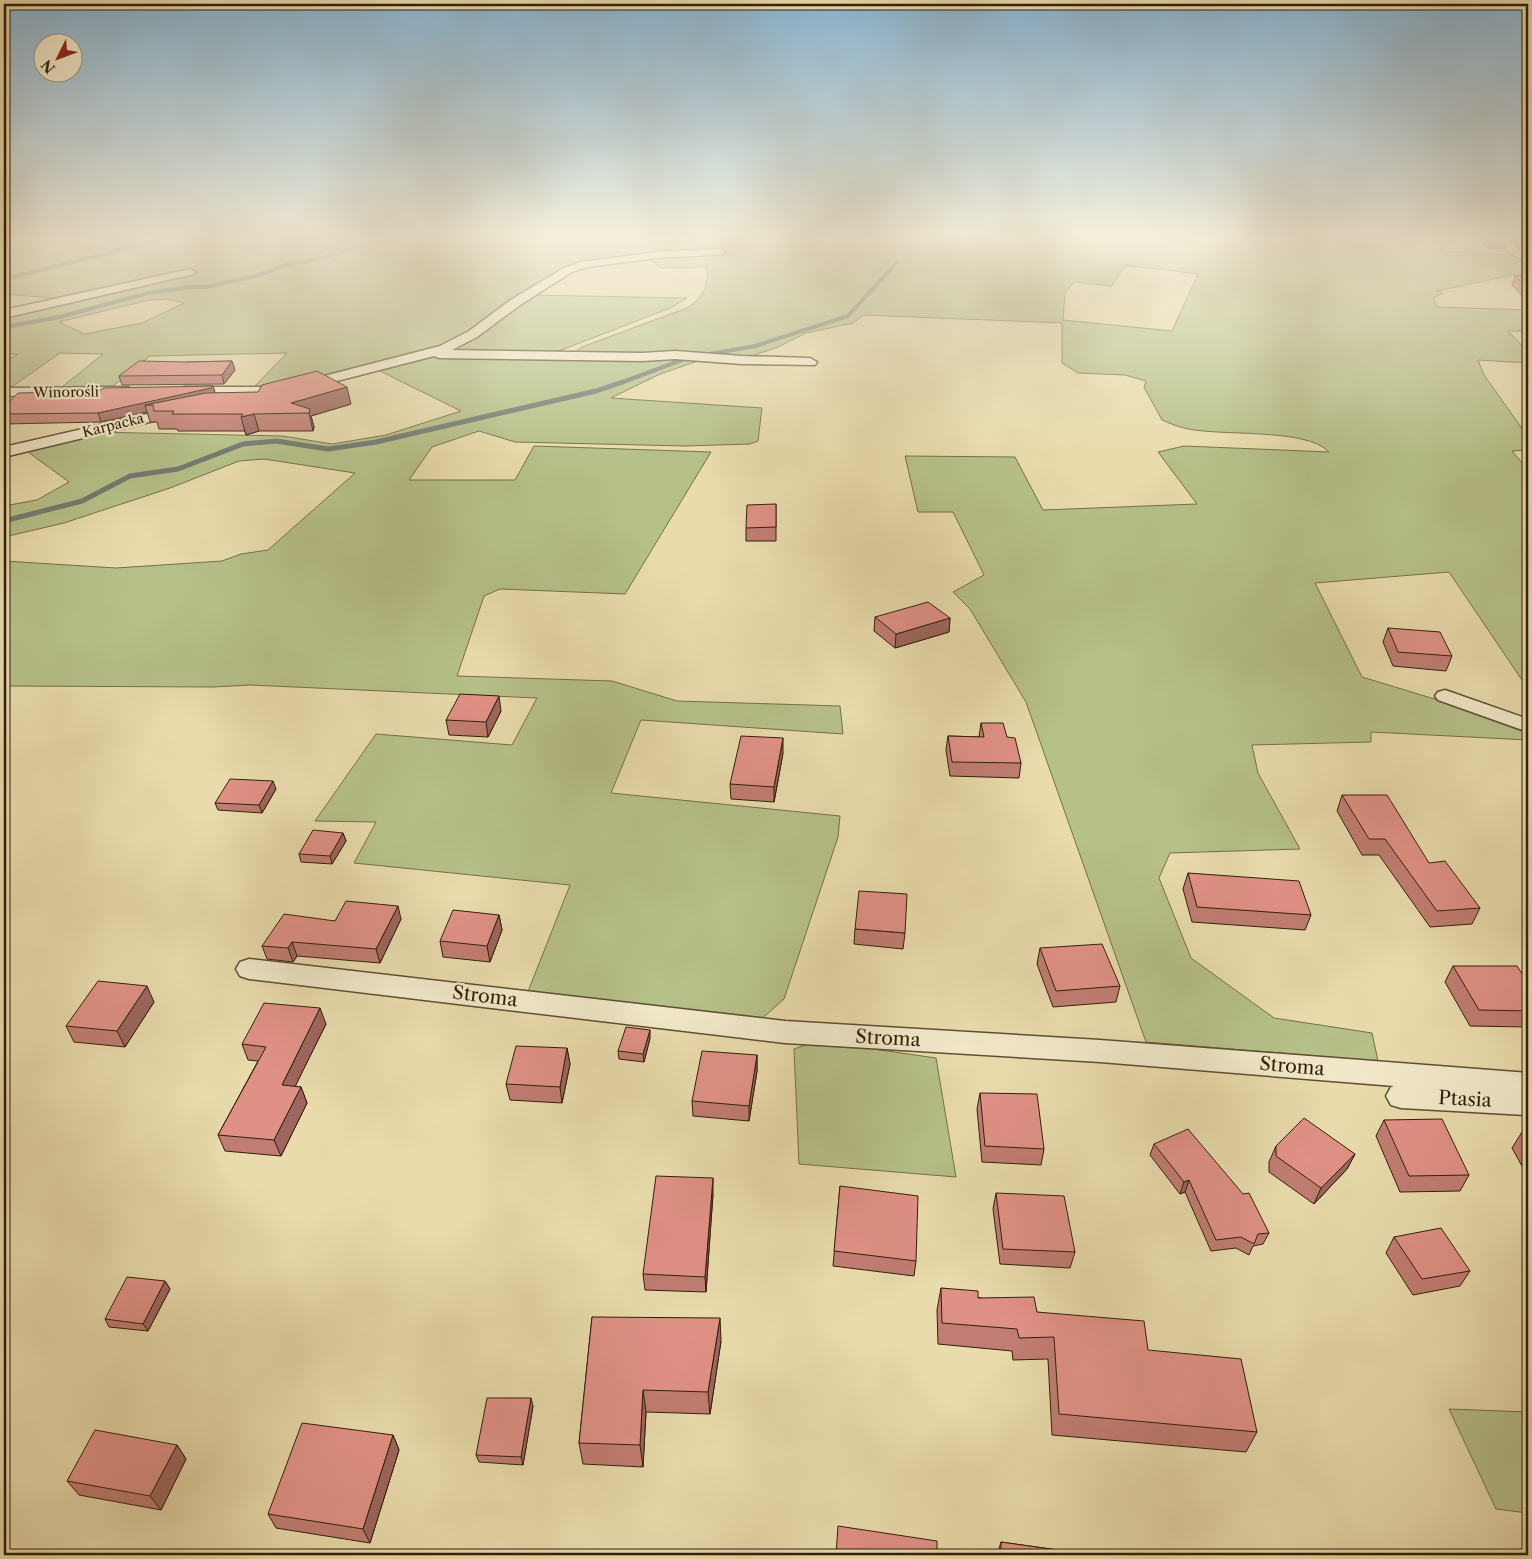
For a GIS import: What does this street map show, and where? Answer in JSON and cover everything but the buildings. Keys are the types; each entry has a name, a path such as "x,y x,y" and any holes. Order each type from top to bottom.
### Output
{"street":[{"path":"4,314 23,310"},
{"path":"211,404 279,391 445,349 473,334 507,310"},
{"path":"428,354 642,357 676,355 742,360 810,362"},
{"name":"Winorośli","path":"4,392 145,391"},
{"path":"172,391 279,391"},
{"name":"Karpacka","path":"4,452 192,408"},
{"path":"1446,696 1528,726"},
{"name":"Stroma","path":"249,969 785,1032 1100,1051 1528,1085"},
{"name":"Ptasia","path":"1401,1096 1528,1103"}],"green space":[{"path":"35,310 109,310 59,322 85,334 142,323 170,310 500,310 490,318 453,340 428,351 281,387 254,387 287,353 150,356 113,386 62,387 103,354 60,353 10,388 4,389 4,363 18,354 4,354 4,317"},
{"path":"508,310 665,310 551,354 454,351 452,348"},
{"path":"682,310 1064,310 1063,320 1172,331 1182,310 1528,310 1528,331 1508,331 1528,352 1528,363 1478,360 1484,375 1528,437 1528,450 1512,451 1528,470 1528,689 1449,572 1315,583 1362,677 1528,730 1528,740 1371,732 1371,742 1252,745 1258,773 1300,849 1170,853 1159,878 1191,958 1274,1018 1372,1033 1378,1061 1146,1042 1026,702 970,609 953,592 984,575 953,512 918,512 905,456 1015,457 1043,510 1197,504 1158,452 1184,446 1329,452 1318,444 1301,439 1261,434 1199,431 1162,420 1144,387 1146,381 1125,375 1078,373 1062,363 1062,323 864,315 853,323 806,333 778,347 749,357 572,354 582,347"},
{"path":"432,356 674,357 701,360 660,374 611,398 762,408 758,441 750,444 685,446 515,442 479,431 432,447 409,480 515,480 534,446 711,452 625,594 500,589 484,596 457,676 612,681 677,701 840,706 843,734 641,720 611,793 840,816 838,837 784,999 758,1022 527,994 570,885 354,863 376,822 315,821 376,734 512,745 537,698 250,685 214,687 4,686 4,561 116,568 222,561 241,554 268,550 355,473 264,459 239,461 170,488 64,523 4,537 4,506 37,500 69,482 24,449 94,432 283,436 332,444 386,435 461,411 376,369"},
{"path":"817,1041 936,1058 956,1177 799,1164 794,1049"},
{"path":"1449,1409 1528,1412 1528,1513 1496,1509"}],"waterway":[{"path":"4,327 60,317 87,310"},
{"path":"704,355 755,346 848,316 854,310"},
{"path":"620,383 682,360"},
{"path":"4,521 82,501 130,476 178,469 243,444 276,441 328,449 376,442 596,391 620,383"}]}
